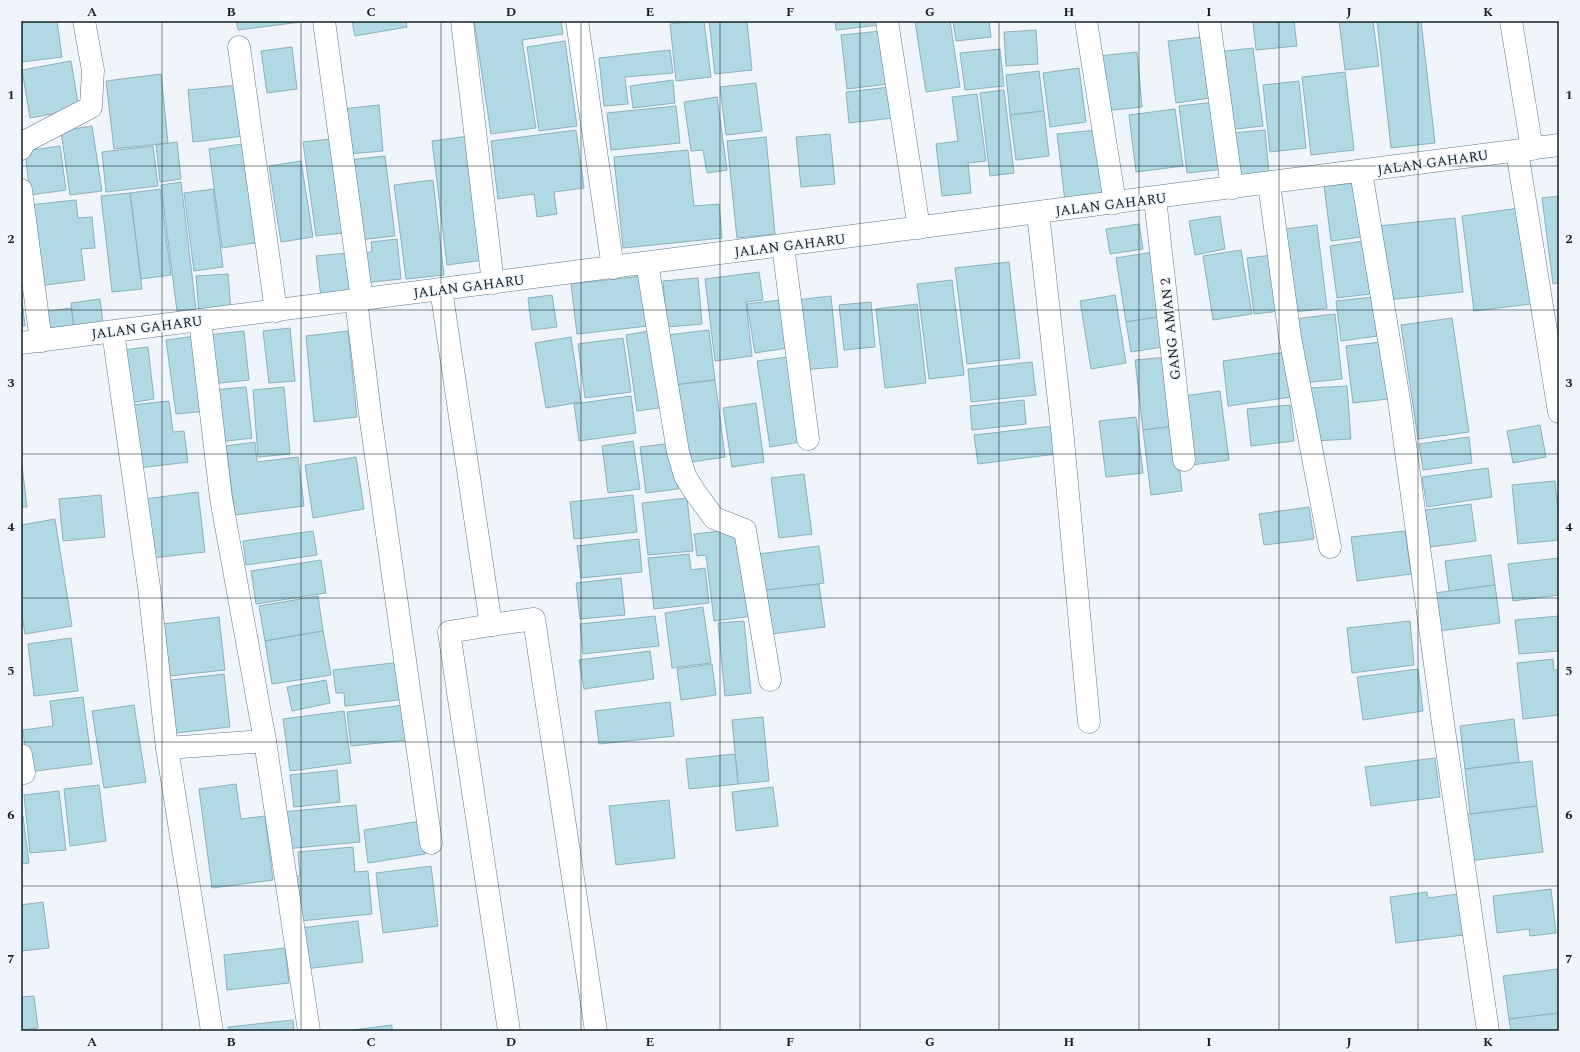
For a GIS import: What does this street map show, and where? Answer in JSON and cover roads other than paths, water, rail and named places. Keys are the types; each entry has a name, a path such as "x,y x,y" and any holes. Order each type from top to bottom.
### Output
{"street":[{"path":"21,149 24,142 91,107 93,70 84,21"},
{"path":"324,21 359,300 374,443 431,844"},
{"path":"462,21 493,283"},
{"path":"577,21 613,268"},
{"path":"887,21 919,228"},
{"path":"1086,21 1115,203"},
{"path":"1209,21 1232,188"},
{"path":"1511,21 1524,150 1559,412"},
{"path":"239,47 276,310"},
{"name":"JALAN GAHARU","path":"31,342 1270,184 1559,145"},
{"path":"1361,172 1399,400 1443,723 1488,1031"},
{"path":"1270,184 1290,337 1330,546"},
{"path":"21,190 31,342"},
{"name":"GANG AMAN 2","path":"1155,198 1184,460"},
{"path":"1038,213 1062,429 1089,722"},
{"path":"783,246 808,439"},
{"path":"647,263 678,452 685,476 714,518 745,530 770,680"},
{"path":"441,289 491,625"},
{"path":"200,320 221,498 265,741 309,1031"},
{"path":"113,332 149,587 168,748 212,1031"},
{"path":"509,1031 449,632 534,619 596,1031"},
{"path":"168,748 265,741"}]}
